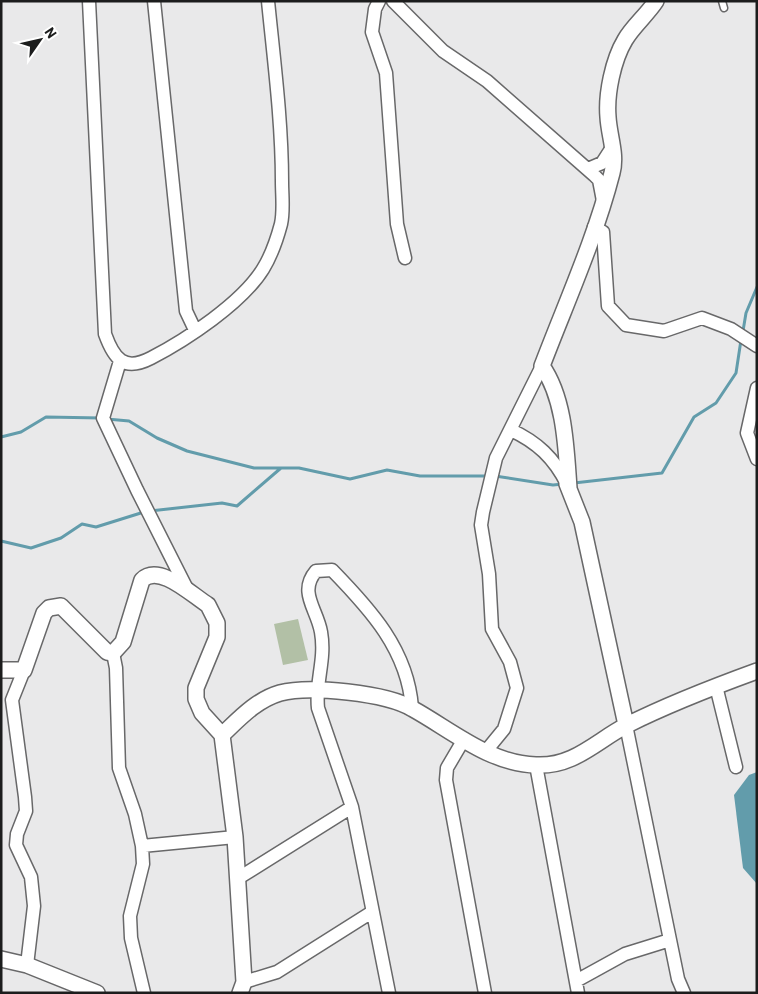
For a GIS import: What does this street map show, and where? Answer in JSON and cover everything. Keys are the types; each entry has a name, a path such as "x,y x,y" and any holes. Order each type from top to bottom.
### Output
{"street":[{"path":"89,1 105,334 111,350 120,361 130,364 140,364 195,330 243,295 264,268 281,222 282,150 268,1"},
{"path":"154,1 186,311 195,330"},
{"path":"379,1 375,9 372,32 386,73 397,224 406,258"},
{"path":"486,751 504,730 517,688 510,662 492,629 489,574 481,525 496,458 542,366 604,201 612,170 613,146 607,116 611,83 625,40 656,1"},
{"path":"395,2 443,51 487,81 588,170 598,180 604,201"},
{"path":"588,170 602,163 613,146"},
{"path":"594,227 603,232 608,306 626,325 664,331 702,318 731,329 757,346"},
{"path":"120,361 103,418 189,593"},
{"path":"542,366 552,381 565,443 568,486"},
{"path":"757,388 747,433 757,459"},
{"path":"511,430 527,437 547,453 559,467 582,522 678,979 684,993"},
{"path":"389,993 352,807 318,708 317,690 322,653 321,630 309,598 309,579 316,571 332,570 366,605 387,632 411,689 412,708"},
{"path":"113,653 123,642 142,580 147,575 155,574 166,578 208,605 217,622 217,638 214,650 196,688 196,699 202,713 222,735 235,837 242,988 277,972 372,912"},
{"path":"27,965 34,906 31,877 16,845 17,834 26,810 12,700 44,613 56,606 61,606 107,652 113,653"},
{"path":"113,653 116,668 118,768 135,814 142,846 142,864 130,916 131,938 144,993"},
{"path":"1,670 24,670"},
{"path":"222,735 246,712 280,693 317,690 394,700 412,708 464,739 507,761 536,765 567,762 626,725 716,686 757,671"},
{"path":"716,686 736,767"},
{"path":"464,739 447,768 446,780 485,993"},
{"path":"536,765 577,987 625,954 670,940"},
{"path":"238,879 352,807"},
{"path":"142,846 235,837"},
{"path":"1,959 27,965 97,993"}],"green space":[{"path":"298,619 308,660 283,665 274,624"}],"water":[{"path":"757,772 757,884 743,868 734,795 749,775"}],"waterway":[{"path":"743,331 746,313 757,287"},
{"path":"574,483 662,473 694,417 716,403 736,373 741,340"},
{"path":"1,437 21,432 46,417 101,418"},
{"path":"107,419 129,421 157,438 187,451 254,468 299,468 350,479 387,470 420,476 488,476"},
{"path":"150,511 222,503 237,506 281,468"},
{"path":"495,476 553,485 563,484"},
{"path":"1,541 31,548 61,538 82,524 96,527 144,512"}]}
